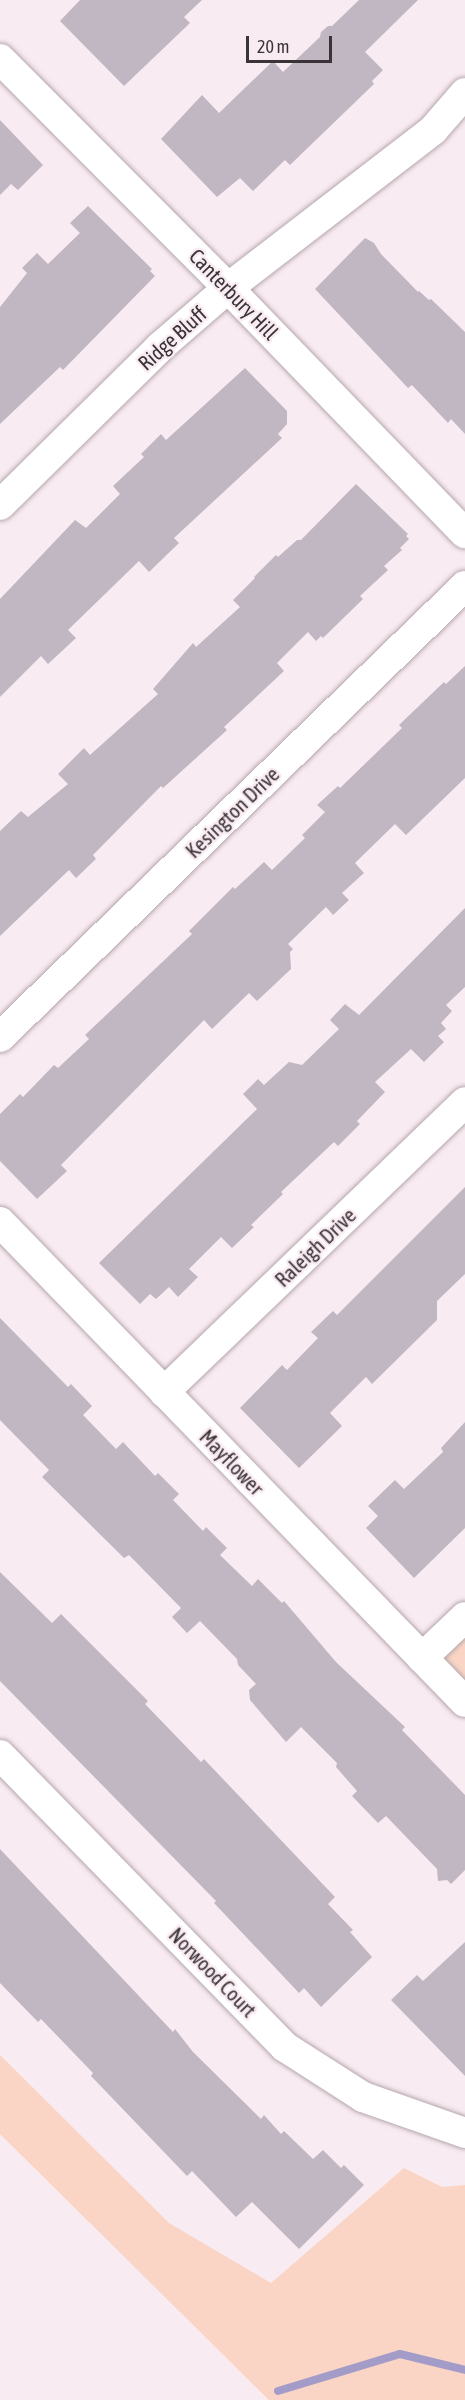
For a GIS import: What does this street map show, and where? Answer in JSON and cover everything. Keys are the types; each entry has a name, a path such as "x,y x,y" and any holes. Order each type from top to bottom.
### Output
{"street":[{"name":"Canterbury Hill","path":"0,59 228,288 465,532"},
{"name":"Ridge Bluff","path":"0,505 160,347 228,288 433,130 465,93"},
{"name":"Kesington Drive","path":"0,1037 465,586"},
{"name":"Raleigh Drive","path":"164,1392 465,1102"},
{"name":"Mayflower","path":"0,1222 465,1702"},
{"path":"423,1658 465,1617"},
{"name":"Norwood Court","path":"0,1755 285,2047 363,2097 465,2133"}],"shaded area":[{"path":"465,1617 465,1702 422,1658"},
{"path":"0,2055 169,2223 271,2283 404,2168 442,2187 465,2185 465,2400 269,2400 0,2134"}],"building":[{"path":"80,0 202,0 184,17 190,23 124,86 60,21"},
{"path":"359,0 418,0 365,52 383,70 372,81 374,84 290,165 285,160 253,191 240,178 217,197 161,139 202,95 219,113 273,61 283,72 320,37 321,32 328,26 332,26"},
{"path":"0,120 43,165 18,190 11,184 0,195"},
{"path":"88,206 152,269 150,271 155,276 63,370 60,367 0,424 0,307 27,273 22,268 37,253 48,264 80,233 70,223"},
{"path":"365,238 374,243 381,254 418,292 429,300 431,299 465,332 465,434 451,419 448,423 412,385 408,388 315,289"},
{"path":"245,368 287,411 287,424 278,434 282,438 174,538 179,543 149,572 139,561 68,630 76,638 48,664 41,656 0,697 0,599 75,520 86,528 120,494 113,486 144,457 141,454 161,434 166,440"},
{"path":"356,484 408,534 406,536 409,539 400,548 402,550 384,566 388,570 360,596 363,599 323,638 321,636 316,641 308,632 277,663 284,671 224,727 227,730 163,788 161,786 93,855 96,859 76,878 69,870 0,936 0,831 21,811 28,817 68,784 58,774 84,748 90,755 158,694 153,689 193,643 196,647 240,607 233,600 254,577 276,555 278,557 297,540 301,540"},
{"path":"465,666 465,778 406,835 395,824 355,863 364,873 342,893 349,900 333,915 326,907 288,944 293,949 290,952 291,969 257,1001 249,993 212,1029 204,1020 61,1165 67,1171 37,1199 0,1161 0,1114 20,1094 23,1097 54,1065 58,1068 89,1039 85,1035 192,934 189,931 233,887 235,889 264,862 272,870 305,838 302,835 325,812 317,805 338,786 340,788 402,728 399,725 444,682 446,684"},
{"path":"465,908 465,987 446,1005 452,1011 441,1023 446,1029 438,1036 444,1042 424,1062 411,1049 375,1082 385,1092 357,1121 360,1124 338,1146 334,1142 281,1192 283,1194 251,1225 254,1227 232,1248 221,1237 189,1269 198,1277 178,1297 169,1287 156,1299 150,1294 140,1304 99,1263 257,1109 243,1094 258,1079 264,1085 289,1062 302,1065 339,1029 330,1020 345,1004 359,1015"},
{"path":"465,1187 465,1274 437,1301 437,1320 372,1384 366,1377 330,1413 342,1426 299,1468 240,1408 282,1365 287,1370 318,1338 311,1332 333,1311 337,1315"},
{"path":"0,1318 68,1387 71,1384 92,1406 83,1415 116,1449 123,1442 155,1476 158,1473 179,1494 173,1500 203,1531 206,1527 227,1548 220,1555 252,1586 258,1579 282,1603 284,1601 336,1662 405,1727 402,1730 465,1795 465,1870 451,1884 447,1880 438,1881 437,1869 386,1816 378,1823 352,1796 357,1791 336,1767 337,1763 301,1727 286,1742 250,1700 249,1690 256,1684 238,1665 237,1659 200,1621 187,1633 172,1617 181,1608 129,1555 124,1558 42,1477 49,1470 0,1420"},
{"path":"465,1422 465,1528 414,1578 366,1528 378,1516 368,1506 395,1480 404,1489 443,1452 441,1448"},
{"path":"0,1572 52,1623 61,1614 148,1701 145,1704 201,1762 204,1759 335,1897 328,1904 353,1930 350,1932 372,1957 321,2007 304,1988 299,1993 214,1903 216,1901 0,1681"},
{"path":"0,1849 173,2032 175,2029 193,2052 261,2119 264,2115 281,2134 284,2131 313,2159 323,2150 341,2168 344,2165 364,2185 299,2249 252,2202 236,2217 192,2171 187,2176 91,2076 93,2073 41,2019 38,2022 0,1983"},
{"path":"465,1942 465,2076 391,2000 417,1975 423,1981"}],"waterway":[{"path":"278,2391 400,2354 465,2370"}]}
